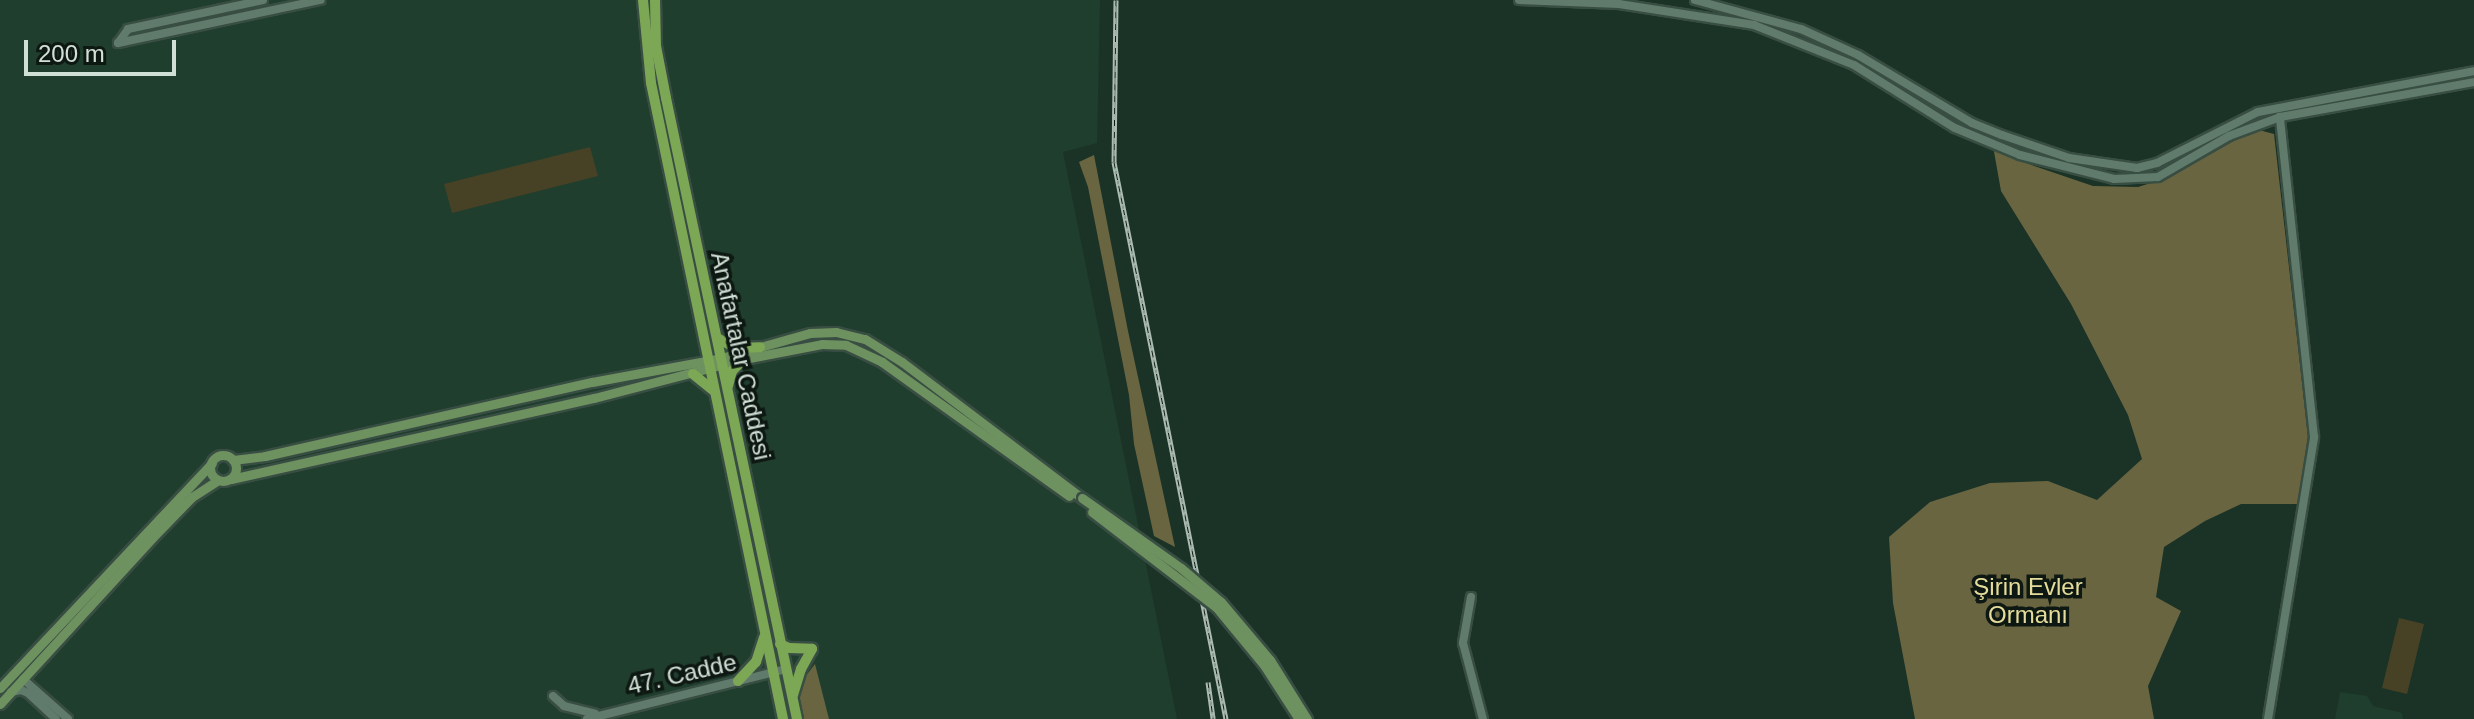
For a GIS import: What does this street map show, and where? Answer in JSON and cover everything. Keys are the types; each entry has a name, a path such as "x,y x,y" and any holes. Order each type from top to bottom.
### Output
{"main road":[{"name":"Anafartalar Caddesi","path":"643,0 651,83 783,719"},
{"name":"Anafartalar Caddesi","path":"655,0 656,46 797,719"},
{"path":"0,688 221,456 233,460 709,364 810,333 836,332 865,339 902,362 1216,607 1264,665 1299,719"},
{"path":"717,338 736,348 760,347"},
{"path":"721,361 822,344 859,350 1181,568 1221,602 1270,660 1307,719"},
{"path":"727,392 729,378 744,359"},
{"path":"0,704 152,538 192,497 218,480 693,374 709,364"},
{"path":"693,374 715,392"},
{"path":"231,479 235,472 233,460"},
{"path":"212,463 212,474 218,480"},
{"path":"738,681 756,662 765,635"},
{"path":"780,644 789,648 812,649 801,669 793,698"}],"street":[{"path":"263,0 128,29 118,43 320,0"},
{"path":"1519,0 1619,4 1754,25 1854,65 1955,128 2020,155 2097,176 2140,180 2158,177 2229,136 2280,117 2474,82"},
{"path":"1695,0 1801,29 1858,55 1972,123 2002,135 2069,158 2137,168 2157,163 2258,112 2474,71"},
{"path":"2268,719 2314,437 2280,117"},
{"path":"1471,597 1463,643 1483,719"},
{"name":"47. Cadde","path":"587,719 786,669"},
{"path":"23,679 68,719"},
{"path":"10,693 16,690 28,693 56,719"},
{"path":"553,696 577,711 600,715"}],"shaded area":[{"path":"0,0 1100,0 1097,143 1063,152 1177,719 0,719"},
{"path":"590,147 598,176 452,213 444,184"},
{"path":"2399,618 2424,624 2407,694 2382,688"},
{"path":"2340,692 2367,696 2373,706 2402,713 2403,719 2335,719"}],"green space":[{"name":"Şirin Evler Ormanı","path":"2255,129 2274,134 2308,436 2298,504 2241,504 2205,521 2164,547 2156,597 2181,611 2148,686 2154,719 1915,719 1893,603 1889,537 1930,502 1990,483 2048,481 2097,500 2142,459 2128,415 2071,304 2001,191 1993,146 2014,159 2093,186 2138,187 2167,178"},
{"path":"1094,155 1175,547 1154,536 1134,444 1129,395 1088,187 1079,162"},
{"path":"815,664 829,719 801,719 799,694 805,677"}],"railway":[{"path":"1116,0 1114,162 1226,719"},
{"path":"1208,682 1213,719"}]}
